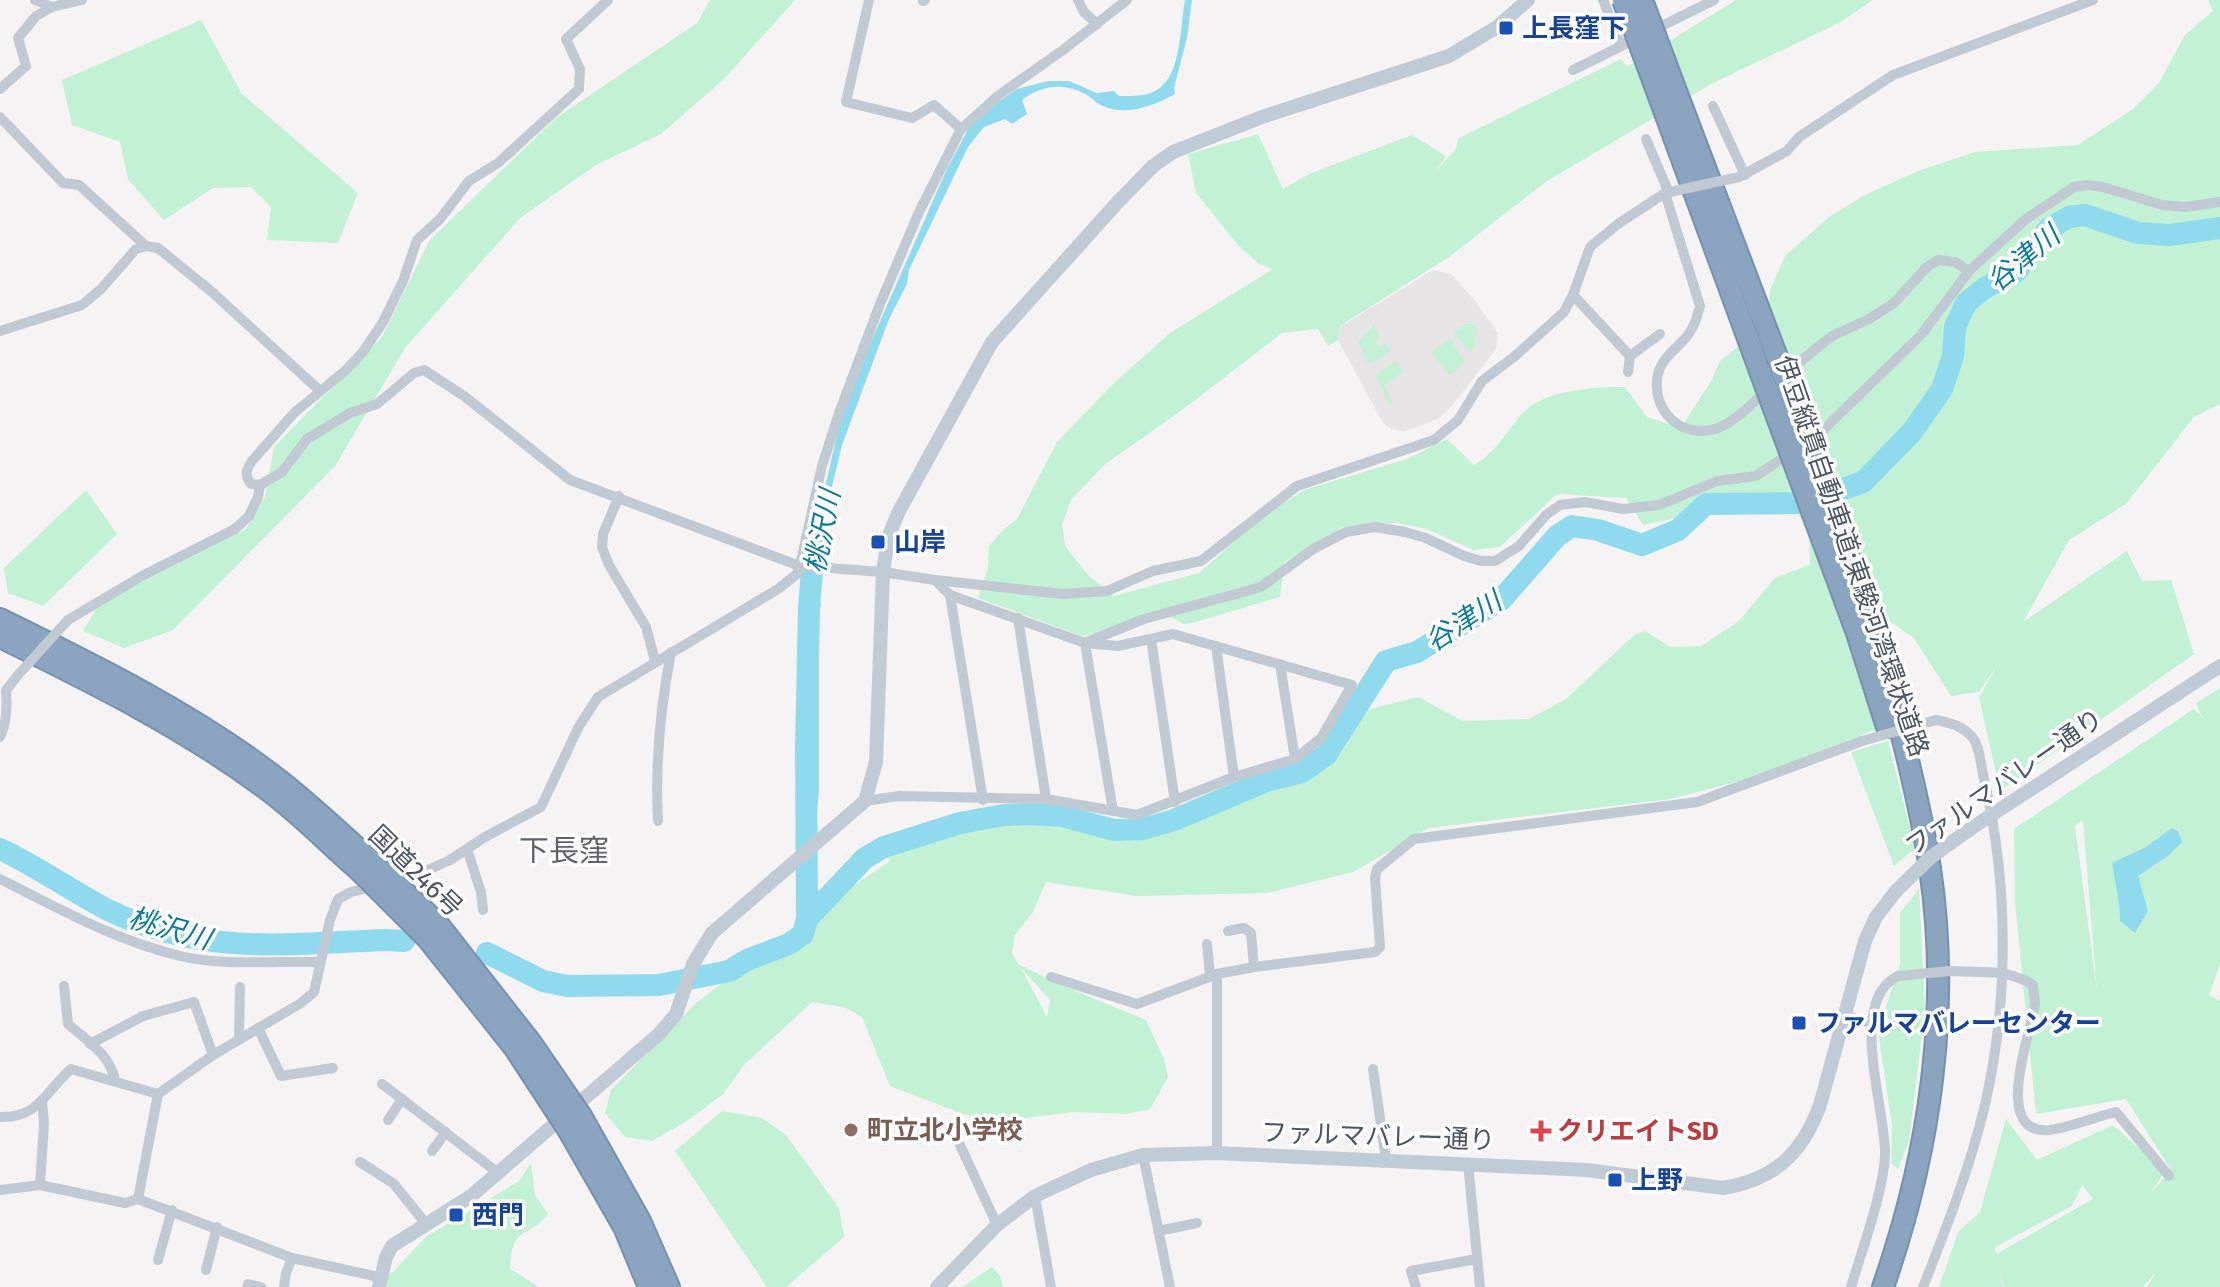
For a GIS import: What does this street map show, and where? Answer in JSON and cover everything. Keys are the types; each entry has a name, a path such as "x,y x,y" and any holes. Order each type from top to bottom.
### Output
{"highway":[{"name":"伊豆縦貫自動車道;東駿河湾環状道路","path":"1623,0 1665,87 1777,357 1907,761 1930,869 1937,993 1931,1096 1920,1161 1901,1237 1883,1287"},
{"name":"伊豆縦貫自動車道;東駿河湾環状道路","path":"1642,0 1665,87 1760,371 1865,629 1909,802 1923,871 1931,937 1931,1007 1925,1094 1914,1160 1895,1232 1876,1287"},
{"name":"国道246号","path":"0,619 75,656 216,736 280,781 366,866 575,1124 640,1221 669,1287"},
{"name":"国道246号","path":"0,637 73,672 207,748 271,792 366,866"},
{"name":"国道246号","path":"575,1124 649,1287"}],"street":[{"path":"35,0 52,7"},
{"path":"0,89 26,66 18,38 36,16 52,7 82,0"},
{"path":"608,0 566,39 580,69 579,89 498,163 469,181 440,219 417,240 403,281 383,322 354,361 294,413 246,469 246,478 251,484 260,485 282,472 307,439 350,413 377,404 414,373 424,370 464,396 570,480 800,566 883,572 1063,594 1107,591 1153,571 1201,561 1297,486 1434,440 1458,420 1482,381 1564,312 1590,247 1618,224 1667,193 1742,176 1787,151 1799,137 1893,75 2093,0"},
{"path":"869,0 846,102 912,118 934,105 961,129"},
{"path":"1078,0 1084,12 1097,24"},
{"path":"138,1199 158,1094 239,1038 301,1003 314,992 330,920 338,899 351,892 417,875 450,860 541,807 578,728 598,697 778,589 797,574 822,466 839,413 919,212 961,129 999,95 1127,0"},
{"path":"0,1190 40,1185 125,1203 138,1199 292,1258 379,1282 392,1246 460,1205 659,1034 676,1014 693,964 712,933 865,801 876,762 883,572 888,538 898,513 992,342 1153,166 1173,152 1196,140 1449,56 1497,27 1528,0"},
{"path":"1603,0 1621,45"},
{"path":"1573,70 1714,0"},
{"path":"1713,106 1742,176"},
{"path":"0,117 63,183 79,185 146,246"},
{"path":"1646,139 1667,193 1700,306 1695,324 1668,354 1658,372 1660,405 1667,417 1685,428 1701,431 1729,421 1796,362 1832,336 1894,303 1927,267 1938,260 1955,262 1969,271"},
{"path":"1085,643 1144,619 1261,587 1313,549 1346,532 1375,527 1405,532 1464,556 1495,561 1519,546 1546,515 1560,505 1585,502 1623,509 1659,505 1717,481 1756,476 1821,432 1922,334 1969,271 2026,219 2074,187 2103,187 2174,206 2220,202"},
{"path":"0,331 82,305 101,289 136,249 146,246 158,248 212,292 319,390"},
{"path":"1573,295 1630,356"},
{"path":"1628,372 1630,356 1660,334"},
{"path":"0,737 7,707 6,690 68,620 142,576 235,529 249,516 260,485"},
{"path":"619,496 603,534 602,547 609,565 646,627 655,661"},
{"path":"865,801 899,796 1046,799 1137,815 1234,777 1295,759 1321,738 1352,685 1173,634 1118,646 1085,643 950,595 935,580"},
{"path":"950,595 983,800"},
{"path":"1018,618 1046,799"},
{"path":"1151,639 1175,802"},
{"path":"1085,643 1113,811"},
{"path":"1216,646 1234,777"},
{"path":"658,821 657,747 661,703 671,652"},
{"path":"1280,664 1295,759"},
{"name":"ファルマバレー通り","path":"937,1287 997,1225 1035,1196 1091,1170 1143,1155 1217,1153 1468,1163 1615,1173 1723,1188 1745,1184 1766,1175 1784,1162 1810,1131 1865,941 1876,917 1896,891 1931,857 1973,827 2220,666"},
{"path":"1051,977 1137,1004 1213,975 1375,952 1380,947 1377,869 1414,839 1697,802 1862,741 1936,720 1955,724 1975,740 1992,814 1999,873 2002,972 1997,1040 1984,1110 1965,1174 1923,1287"},
{"path":"467,849 481,892 483,910"},
{"path":"0,879 121,938 183,957 240,961 321,958"},
{"path":"1228,931 1244,928 1251,933 1254,967"},
{"path":"1207,944 1213,975 1217,1153"},
{"path":"1851,1287 1885,1155 1871,1061 1874,1024 1880,992 1886,981 1898,976 1950,971 2002,972 2018,976 2033,985 2035,1001 2018,1085 2022,1120 2030,1127 2048,1130 2116,1112 2169,1176"},
{"path":"64,986 68,1024 113,1068 115,1081"},
{"path":"239,1038 240,987"},
{"path":"90,1044 143,1016 194,1002 213,1055"},
{"path":"1845,1015 1874,1024"},
{"path":"258,1028 281,1076 333,1068"},
{"path":"0,1117 14,1118 29,1114 71,1069 158,1094"},
{"path":"1373,1069 1386,1160"},
{"path":"382,1084 497,1172"},
{"path":"388,1120 402,1099"},
{"path":"40,1185 44,1123 42,1101"},
{"path":"432,1151 446,1132"},
{"path":"960,1145 997,1225"},
{"path":"1143,1155 1170,1287"},
{"path":"360,1162 394,1184 427,1225"},
{"path":"1468,1163 1480,1287"},
{"path":"1035,1196 1051,1287"},
{"path":"158,1260 172,1210"},
{"path":"1158,1231 1197,1223"},
{"path":"206,1270 217,1227"},
{"path":"284,1287 292,1258"},
{"path":"1416,1287 1411,1271 1477,1259"},
{"path":"247,1287 248,1284 261,1287"}],"shaded area":[{"path":"1433,270 1451,274 1475,301 1498,333 1496,349 1452,406 1438,419 1405,431 1393,430 1383,423 1338,340 1340,327"}],"green space":[{"path":"710,0 795,0 724,79 661,134 596,165 520,218 405,348 335,466 173,630 124,648 83,631 99,604 246,529 265,497 274,447 382,337 429,241 556,118 697,23"},
{"path":"1736,0 1873,0 1839,23 1713,83 1547,181 1449,257 1340,326 1338,340 1328,346 1318,329 1282,333 1104,465 1071,500 1062,524 1065,546 1088,575 1114,596 1199,573 1261,518 1304,490 1407,459 1447,439 1474,465 1494,449 1530,407 1569,391 1625,387 1647,417 1681,428 1720,361 1767,324 1770,290 1785,256 1829,217 1865,195 1918,171 1975,152 2078,145 2132,110 2159,83 2185,35 2213,11 2208,0 2220,0 2220,404 2194,417 2126,504 2069,540 2023,622 2127,551 2142,581 2171,580 2194,654 2000,791 1979,697 1998,664 1979,692 1951,696 1914,638 1877,613 1882,727 1759,776 1670,799 1429,828 1353,872 1267,893 1136,896 1046,882 1033,912 1015,935 1012,953 1018,964 1146,1020 1164,1059 1168,1077 1150,1109 1127,1114 1075,1112 1008,1120 963,1114 890,1086 862,1017 846,1008 812,1002 744,1065 723,1094 690,1119 652,1141 625,1137 605,1113 611,1090 696,1003 758,956 795,950 824,906 890,861 886,856 976,827 982,832 993,823 1036,814 1136,838 1306,777 1341,753 1367,710 1418,697 1463,721 1529,719 1566,699 1634,635 1645,631 1670,647 1701,646 1739,621 1774,579 1810,564 1809,537 1796,509 1777,514 1695,514 1643,525 1626,498 1557,494 1500,547 1473,550 1427,529 1397,523 1343,527 1284,562 1280,597 1192,623 1184,624 1160,612 1108,631 1082,636 978,598 988,568 989,546 1017,519 1057,442 1114,383 1170,333 1273,269 1259,264 1238,245 1196,193 1188,154 1258,134 1283,189 1309,174 1412,135 1446,156 1436,171 1455,150 1459,138 1621,59 1627,67","holes":["1021,968 1050,1000 1047,1017"]},
{"path":"201,20 242,94 358,193 338,243 267,240 271,207 251,187 213,188 164,220 128,179 120,142 72,125 62,80"},
{"path":"1465,324 1477,328 1471,353 1453,333"},
{"path":"1374,325 1380,337 1375,342 1378,346 1385,343 1390,351 1368,363 1358,341"},
{"path":"1450,338 1465,363 1449,375 1431,353"},
{"path":"1396,361 1403,372 1385,385 1393,405 1389,404 1376,375"},
{"path":"86,490 117,534 43,606 8,593 4,568"},
{"path":"2220,688 2220,965 2209,995 2220,1001 2220,1287 2147,1287 2156,1272 2143,1287 2004,1287 1999,1267 2003,1287 1939,1287 1958,1232 1980,1212 2006,1119 2037,1160 2113,1125 2165,1171 2151,1193 2171,1170 2126,1099 2036,1114 2015,902 2014,829 2194,709 2202,717 2196,703","holes":["2083,821 2097,992 2075,826","2082,1185 2093,1199 1996,1254 1995,1247 2072,1206"]},
{"path":"1888,741 1915,848 1894,866 1851,752"},
{"path":"1919,889 1925,1008 1909,1141 1898,1169 1891,1163 1892,1126 1878,1031 1900,964 1900,913"},
{"path":"722,1111 762,1118 786,1135 839,1208 844,1237 786,1287 767,1287 675,1151"},
{"path":"531,1163 535,1195 548,1214 517,1238 510,1269 539,1287 387,1287 386,1279 427,1236 519,1181"},
{"path":"992,1267 1000,1276 1003,1287 962,1287"}],"water":[{"path":"1185,0 1192,0 1175,94 1131,110 1112,109 1078,91 1062,87 1045,88 1022,100 1027,114 1012,124 1005,119 984,127 968,147 909,270 907,284 889,319 842,445 806,595 804,641 813,624 819,601 821,604 812,650 819,658 819,791 815,833 811,834 815,797 814,723 804,697 797,649 802,588 839,426 867,351 946,171 968,129 1017,89 1048,81 1069,81 1097,93 1114,91 1119,96 1143,95 1157,90 1165,83 1176,62"},
{"path":"2172,828 2178,831 2182,842 2138,876 2148,911 2135,933 2120,921 2112,863 2146,847"}],"waterway":[{"name":"谷津川","path":"807,919 865,858 884,847 960,823 1004,815 1031,814 1062,816 1114,830 1143,829 1174,820 1266,781 1302,772 1326,755 1386,661 1417,652 1501,600 1557,536 1572,526 1598,530 1642,545 1678,530 1706,504 1802,503 1863,482 1912,432 1942,389 1953,356 1955,327 1966,303 1986,287 2016,272 2048,229 2069,217 2085,215 2138,233 2170,235 2220,228"},
{"name":"桃沢川","path":"487,953 543,981 567,986 659,985 729,971 747,960 789,944 803,934 807,919 806,747 809,608 814,546"},
{"name":"桃沢川","path":"0,849 108,910 177,935 244,944 404,941"}],"place":[{"name":"上長窪下","path":"1506,28"},
{"name":"山岸","path":"878,542"},
{"name":"ファルマバレーセンター","path":"1799,1023"},
{"name":"町立北小学校","path":"851,1130"},
{"name":"クリエイトSD","path":"1541,1131"},
{"name":"上野","path":"1615,1180"},
{"name":"西門","path":"456,1215"}],"district":[{"name":"下長窪","path":"564,851"}]}
